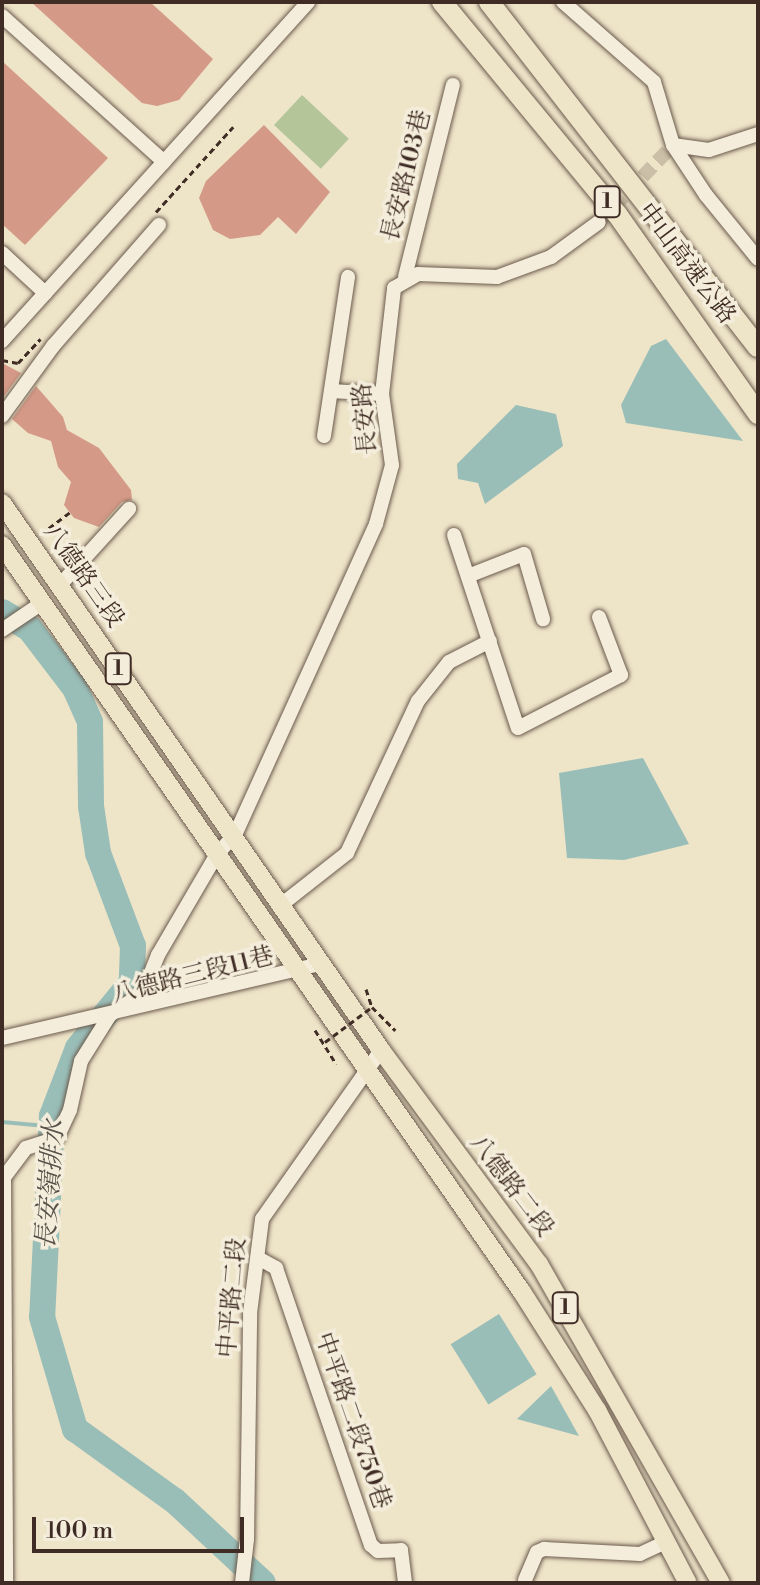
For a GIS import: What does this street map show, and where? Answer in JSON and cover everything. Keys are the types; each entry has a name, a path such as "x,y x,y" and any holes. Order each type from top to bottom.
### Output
{"highway":[{"name":"中山高速公路","path":"442,2 617,214 758,414"},
{"name":"中山高速公路","path":"489,2 758,347"}],"main road":[{"name":"八德路三段","path":"2,503 235,835"},
{"name":"八德路三段","path":"2,545 217,854"},
{"name":"八德路二段","path":"235,835 381,1050 539,1264 721,1583"},
{"name":"八德路二段","path":"217,854 522,1292 597,1410 688,1583"}],"street":[{"path":"2,341 308,2"},
{"path":"564,2 654,82 673,145 706,195 758,259"},
{"path":"2,16 164,162"},
{"name":"長安路103巷","path":"405,277 453,85"},
{"path":"673,145 709,150 758,134"},
{"path":"405,277 497,277 551,257 599,222"},
{"path":"2,416 53,346 159,225"},
{"path":"2,253 45,293"},
{"path":"324,436 348,277"},
{"name":"長安路","path":"110,1015 143,993 158,955 217,854 235,835 387,495 392,465 382,394 391,300 405,277"},
{"path":"331,391 382,394"},
{"path":"60,585 129,509"},
{"path":"454,535 518,728 621,675 599,617"},
{"path":"468,576 524,554 543,619"},
{"path":"2,630 42,603"},
{"path":"281,905 347,853 418,701 449,662 490,641"},
{"name":"八德路三段11巷","path":"3,1179 26,1148 57,1138 70,1110 81,1061 110,1015 321,964"},
{"path":"2,1038 110,1015"},
{"name":"中平路二段","path":"242,1583 247,1539 250,1313 262,1219 365,1067 381,1050"},
{"path":"3,1179 6,1583"},
{"name":"中平路二段750巷","path":"258,1258 276,1268 371,1545 378,1551 401,1550 405,1583"},
{"path":"525,1580 537,1552 544,1549 640,1554 666,1542"}],"path":[{"path":"31,543 70,512"},
{"path":"366,989 372,1007 395,1030"},
{"path":"325,1042 372,1007"},
{"path":"315,1030 336,1064"}],"green space":[{"path":"302,95 349,139 321,169 274,125"}],"water":[{"path":"666,339 743,441 626,423 621,405 651,346"},
{"path":"516,405 556,414 563,446 485,504 478,483 458,479 457,464"},
{"path":"643,758 689,844 624,860 567,858 559,773"},
{"path":"499,1314 537,1374 488,1404 451,1344"},
{"path":"551,1386 579,1436 517,1419"}],"building":[{"path":"31,2 150,2 213,59 179,100 157,106 142,103"},
{"path":"2,61 108,158 25,245 2,224"},
{"path":"264,125 330,192 296,234 278,217 260,235 230,239 213,230 199,198 206,181"},
{"path":"2,363 21,373 2,399"},
{"path":"36,386 63,417 67,430 99,448 131,490 132,500 122,502 99,527 74,518 64,505 71,482 58,467 51,441 28,433 12,419"}],"waterway":[{"name":"長安嶺排水","path":"2,612 30,629 75,688 90,722 91,806 98,853 133,946 132,982 78,1048 52,1116 42,1317 75,1429 175,1501 263,1583"},
{"path":"2,1122 57,1127"}],"tunnel":[{"path":"599,222 673,145"}]}
